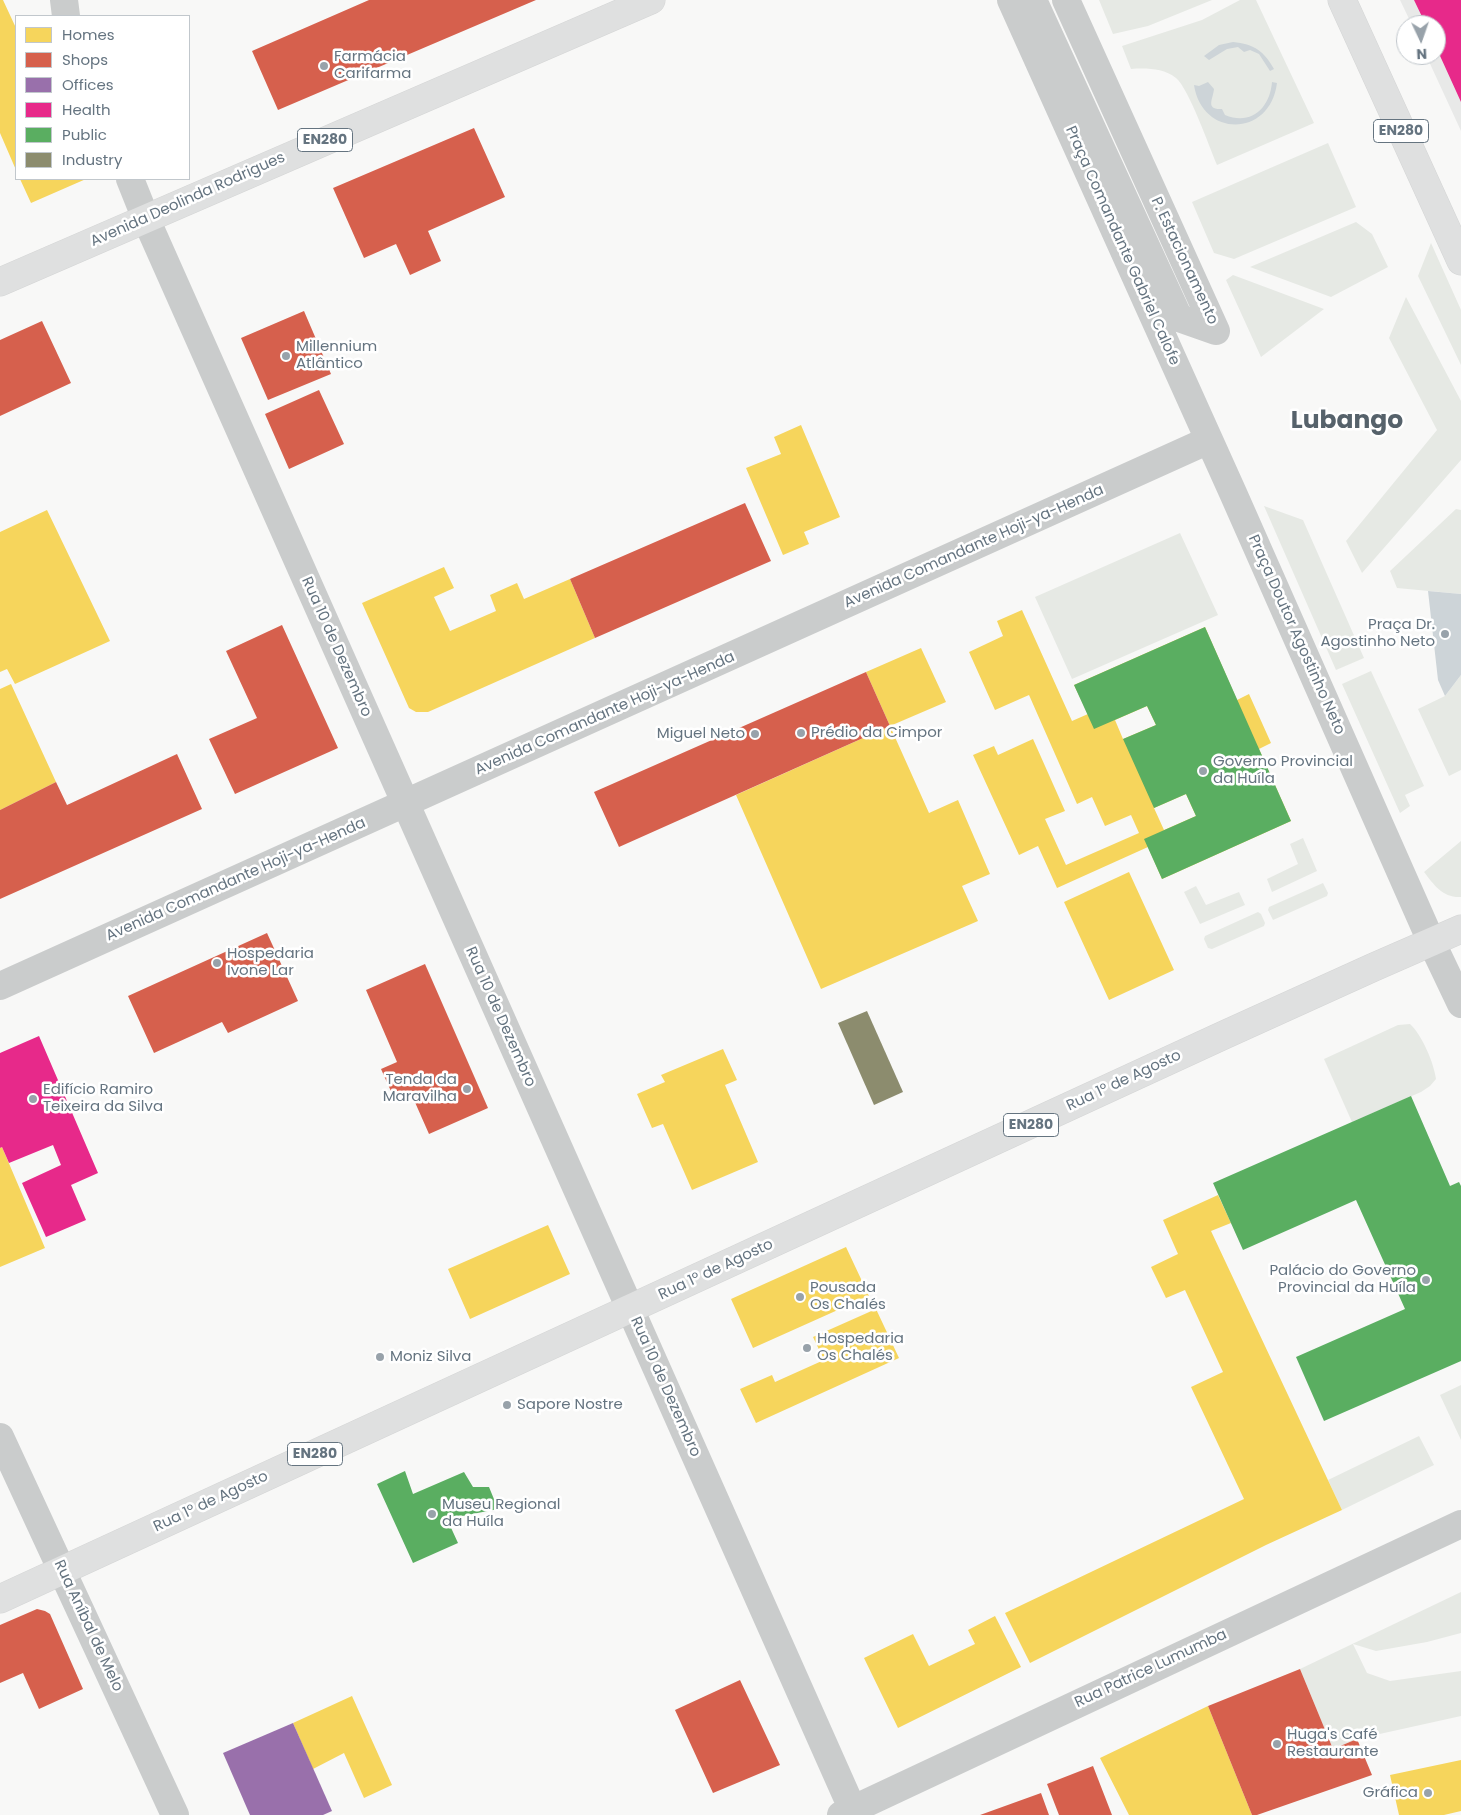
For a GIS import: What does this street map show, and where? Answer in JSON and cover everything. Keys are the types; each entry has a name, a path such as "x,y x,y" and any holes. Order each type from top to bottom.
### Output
{"main road":[{"name":"Avenida Deolinda Rodrigues","path":"0,282 651,0"},
{"name":"EN280","path":"1342,0 1461,261"},
{"name":"EN280","path":"1431,941 1461,929"},
{"name":"Rua 1º de Agosto","path":"0,1599 1431,941"}],"street":[{"path":"64,0 66,15"},
{"name":"Praça Comandante Gabriel Calofe","path":"1011,0 1233,493"},
{"name":"P. Estacionamento","path":"1033,0 1179,318 1216,331 1066,0"},
{"name":"Rua 10 de Dezembro","path":"130,180 631,1310 849,1813"},
{"name":"Avenida Comandante Hoji-ya-Henda","path":"0,986 917,574 1210,440"},
{"name":"Praça Doutor Agostinho Neto","path":"1233,493 1431,941 1461,1004"},
{"name":"Rua Aníbal de Melo","path":"0,1437 176,1815"},
{"name":"Rua Patrice Lumumba","path":"849,1813 1461,1524"}],"shaded area":[{"path":"1099,0 1212,0 1148,26 1113,34"},
{"path":"1240,0 1256,0 1314,123 1217,165 1193,105 1181,84 1176,78 1160,70 1131,69 1122,46 1202,20"},
{"path":"1400,0 1461,0 1461,131 1431,65 1446,65 1446,15 1407,15"},
{"path":"1233,42 1258,50 1266,57 1274,69 1270,71 1259,54 1250,50 1244,52 1238,47 1227,49 1209,60 1204,56 1219,45"},
{"path":"1208,82 1214,89 1211,103 1213,108 1222,109 1225,115 1234,118 1251,116 1258,112 1267,100 1272,82 1277,83 1272,101 1262,114 1250,122 1236,125 1222,122 1209,115 1200,102 1194,85 1199,86"},
{"path":"1328,143 1356,207 1234,259 1214,253 1192,202"},
{"path":"1356,222 1372,234 1388,267 1331,297 1250,267"},
{"path":"1431,243 1461,310 1461,365 1418,276"},
{"path":"1233,275 1324,309 1261,357 1226,280"},
{"path":"1406,297 1461,401 1461,460 1362,573 1346,541 1437,430 1389,338"},
{"path":"1264,506 1303,520 1364,658 1336,670"},
{"path":"1456,509 1461,510 1461,594 1397,588 1390,571"},
{"path":"1180,533 1218,615 1072,679 1035,597"},
{"path":"1428,591 1461,594 1461,675 1445,696 1438,680"},
{"path":"1371,671 1424,786 1405,795 1410,806 1400,813 1342,684"},
{"path":"1461,675 1461,770 1449,776 1418,709 1445,696"},
{"path":"1303,838 1317,871 1272,892 1267,879 1298,864 1290,844"},
{"path":"1461,841 1461,897 1455,897 1440,890 1424,872"},
{"path":"1323,883 1328,893 1327,896 1273,920 1268,910 1269,907"},
{"path":"1196,886 1206,905 1239,892 1245,905 1200,924 1184,892"},
{"path":"1258,912 1265,923 1264,926 1212,949 1208,948 1204,939 1205,936"},
{"path":"1410,1024 1419,1035 1427,1050 1436,1079 1421,1092 1352,1122 1324,1059 1398,1025"},
{"path":"1461,1385 1461,1440 1440,1395"},
{"path":"1419,1436 1434,1465 1342,1510 1328,1480"},
{"path":"1461,1592 1461,1633 1427,1642 1376,1651 1353,1644 1367,1673 1390,1681 1461,1671 1461,1716 1357,1739 1333,1749 1300,1669"}],"building: Homes":[{"path":"0,0 3,0 15,26 15,168 0,133"},
{"path":"20,180 84,180 31,203"},
{"path":"801,425 840,517 804,532 809,544 783,555 746,468 781,454 774,437"},
{"path":"47,510 110,641 15,684 7,669 0,672 0,532"},
{"path":"444,567 454,588 434,597 450,631 496,611 490,595 517,583 524,599 570,579 595,638 428,712 416,712 409,708 362,603"},
{"path":"1022,610 1072,721 1088,714 1074,685 1205,627 1237,700 1249,694 1271,743 1259,749 1291,821 1162,879 1148,847 1057,888 1038,846 1019,855 973,755 994,746 998,755 1033,739 1065,811 1045,819 1066,865 1139,833 1131,815 1105,826 1092,797 1077,804 1029,695 995,710 969,652 1003,636 997,621","holes":["1147,706 1156,725 1123,739 1115,720","1186,794 1196,816 1164,830 1154,808"]},
{"path":"921,648 946,702 890,726 866,672"},
{"path":"11,684 56,782 0,810 0,689"},
{"path":"890,726 929,813 958,800 990,874 962,886 978,921 821,989 736,795"},
{"path":"1129,872 1174,970 1109,1000 1064,902"},
{"path":"723,1049 737,1080 725,1085 758,1162 692,1190 663,1124 652,1128 637,1094 665,1082 661,1075"},
{"path":"2,1147 45,1248 0,1267 0,1148"},
{"path":"1218,1195 1231,1223 1211,1231 1342,1510 1266,1545 1030,1663 1005,1613 1244,1499 1191,1387 1223,1372 1185,1290 1166,1298 1151,1267 1178,1254 1163,1220"},
{"path":"548,1225 570,1274 470,1319 448,1269"},
{"name":"Pousada Os Chalés","path":"846,1247 869,1296 753,1348 731,1299"},
{"path":"876,1309 899,1358 756,1423 740,1389 772,1375 775,1382 824,1360 813,1337"},
{"path":"995,1616 1021,1667 898,1728 864,1658 913,1634 929,1666 975,1644 968,1630"},
{"path":"352,1696 392,1785 364,1798 344,1753 313,1769 293,1723"},
{"path":"1208,1706 1252,1815 1129,1815 1100,1758"},
{"name":"Gráfica","path":"1461,1760 1461,1811 1444,1815 1399,1815 1390,1775"}],"building: Shops":[{"path":"369,0 536,0 278,110 252,51"},
{"path":"474,128 505,197 428,231 441,261 410,275 396,244 364,258 333,188"},
{"name":"Millennium Atlântico","path":"304,311 331,374 268,400 241,338"},
{"path":"42,321 71,383 0,416 0,340"},
{"path":"319,390 344,444 289,469 265,414"},
{"path":"745,503 771,561 595,638 570,579"},
{"path":"282,625 338,748 235,794 209,739 257,718 226,651"},
{"path":"866,672 890,726 619,847 594,792"},
{"path":"177,754 202,809 0,899 0,810 56,782 67,805"},
{"path":"267,933 298,1001 228,1033 222,1022 154,1053 128,996"},
{"path":"425,964 488,1108 429,1134 410,1091 394,1098 381,1069 397,1062 366,990"},
{"path":"37,1609 50,1614 83,1689 39,1709 23,1673 0,1683 0,1625"},
{"name":"Huga's Café Restaurante","path":"1300,1669 1333,1749 1357,1739 1372,1775 1257,1815 1252,1815 1208,1706"},
{"path":"740,1680 780,1765 713,1793 675,1710"},
{"path":"1093,1766 1112,1815 1059,1815 1047,1784"},
{"path":"1041,1793 1049,1815 980,1815"}],"building: Offices":[{"path":"293,1723 332,1811 323,1815 250,1815 223,1753"}],"building: Health":[{"path":"1414,0 1461,0 1461,102 1444,65 1446,65 1446,15 1421,15"},
{"name":"Edifício Ramiro Teixeira da Silva","path":"39,1036 98,1173 71,1185 86,1220 46,1237 22,1183 61,1165 53,1145 9,1163 2,1147 0,1148 0,1053"}],"building: Public":[{"name":"Governo Provincial da Huíla","path":"1205,627 1291,821 1162,879 1144,839 1196,816 1186,794 1154,808 1123,739 1156,725 1147,706 1094,729 1074,685"},
{"name":"Palácio do Governo Provincial da Huíla","path":"1411,1096 1450,1186 1459,1182 1461,1186 1461,1361 1324,1421 1296,1357 1405,1309 1356,1200 1243,1250 1213,1183"},
{"name":"Museu Regional da Huíla","path":"405,1471 413,1494 464,1472 473,1487 489,1487 498,1509 447,1519 458,1543 413,1563 377,1484"}],"building: Industry":[{"path":"867,1011 903,1092 874,1105 838,1023"}],"place":[{"name":"Farmácia Carifarma","path":"324,66"},
{"name":"Millennium Atlântico","path":"286,356"},
{"name":"Praça Dr. Agostinho Neto","path":"1445,634"},
{"name":"Prédio da Cimpor","path":"801,733"},
{"name":"Miguel Neto","path":"755,734"},
{"name":"Governo Provincial da Huíla","path":"1203,771"},
{"name":"Hospedaria Ivone Lar","path":"217,963"},
{"name":"Tenda da Maravilha","path":"467,1089"},
{"name":"Edifício Ramiro Teixeira da Silva","path":"33,1099"},
{"name":"Palácio do Governo Provincial da Huíla","path":"1426,1280"},
{"name":"Pousada Os Chalés","path":"800,1297"},
{"name":"Hospedaria Os Chalés","path":"807,1348"},
{"name":"Moniz Silva","path":"380,1357"},
{"name":"Sapore Nostre","path":"507,1405"},
{"name":"Museu Regional da Huíla","path":"432,1514"},
{"name":"Huga's Café Restaurante","path":"1277,1744"},
{"name":"Gráfica","path":"1428,1793"}],"district":[{"name":"Lubango","path":"1347,422"}]}
